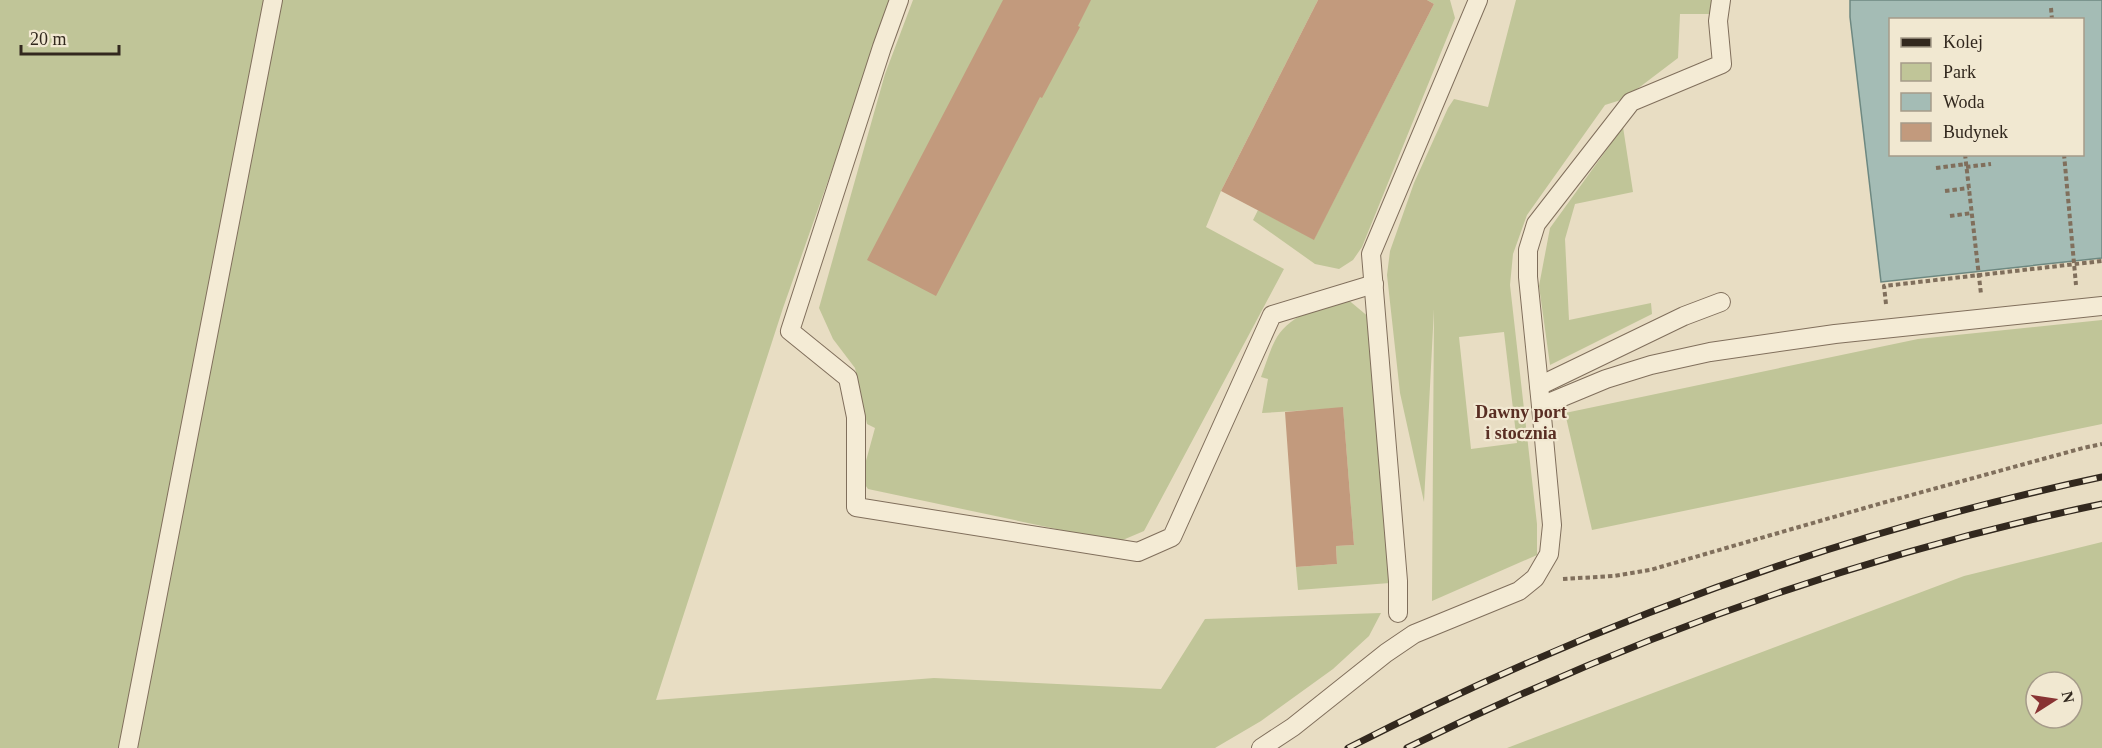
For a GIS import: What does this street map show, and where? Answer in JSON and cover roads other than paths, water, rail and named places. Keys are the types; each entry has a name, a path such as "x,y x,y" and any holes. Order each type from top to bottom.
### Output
{"lane":[{"path":"128,748 273,0"},
{"path":"899,0 790,331 848,378 856,417 856,507 1138,552 1155,545 1172,537 1272,315 1374,284"},
{"path":"1398,613 1398,581 1371,254 1478,0"},
{"path":"1261,748 1293,727 1386,653 1414,634 1519,591 1535,578 1549,554 1552,525 1528,277 1528,250 1536,224 1631,102 1722,64 1718,21 1721,0"},
{"path":"1539,386 1684,316 1721,302"},
{"path":"1541,406 1606,379 1651,365 1710,352 1835,334 2102,306"}],"water":[{"path":"1850,0 2102,0 2102,258 1881,282 1850,17"}],"railway":[{"path":"1348,748 1439,703 1530,662 1716,587 1907,526 2102,477"},
{"path":"1407,748 1575,671 1747,604 1834,574 1923,548 2012,524 2102,504"}],"district":[{"name":"Dawny port i stocznia","path":"1521,422"}]}
